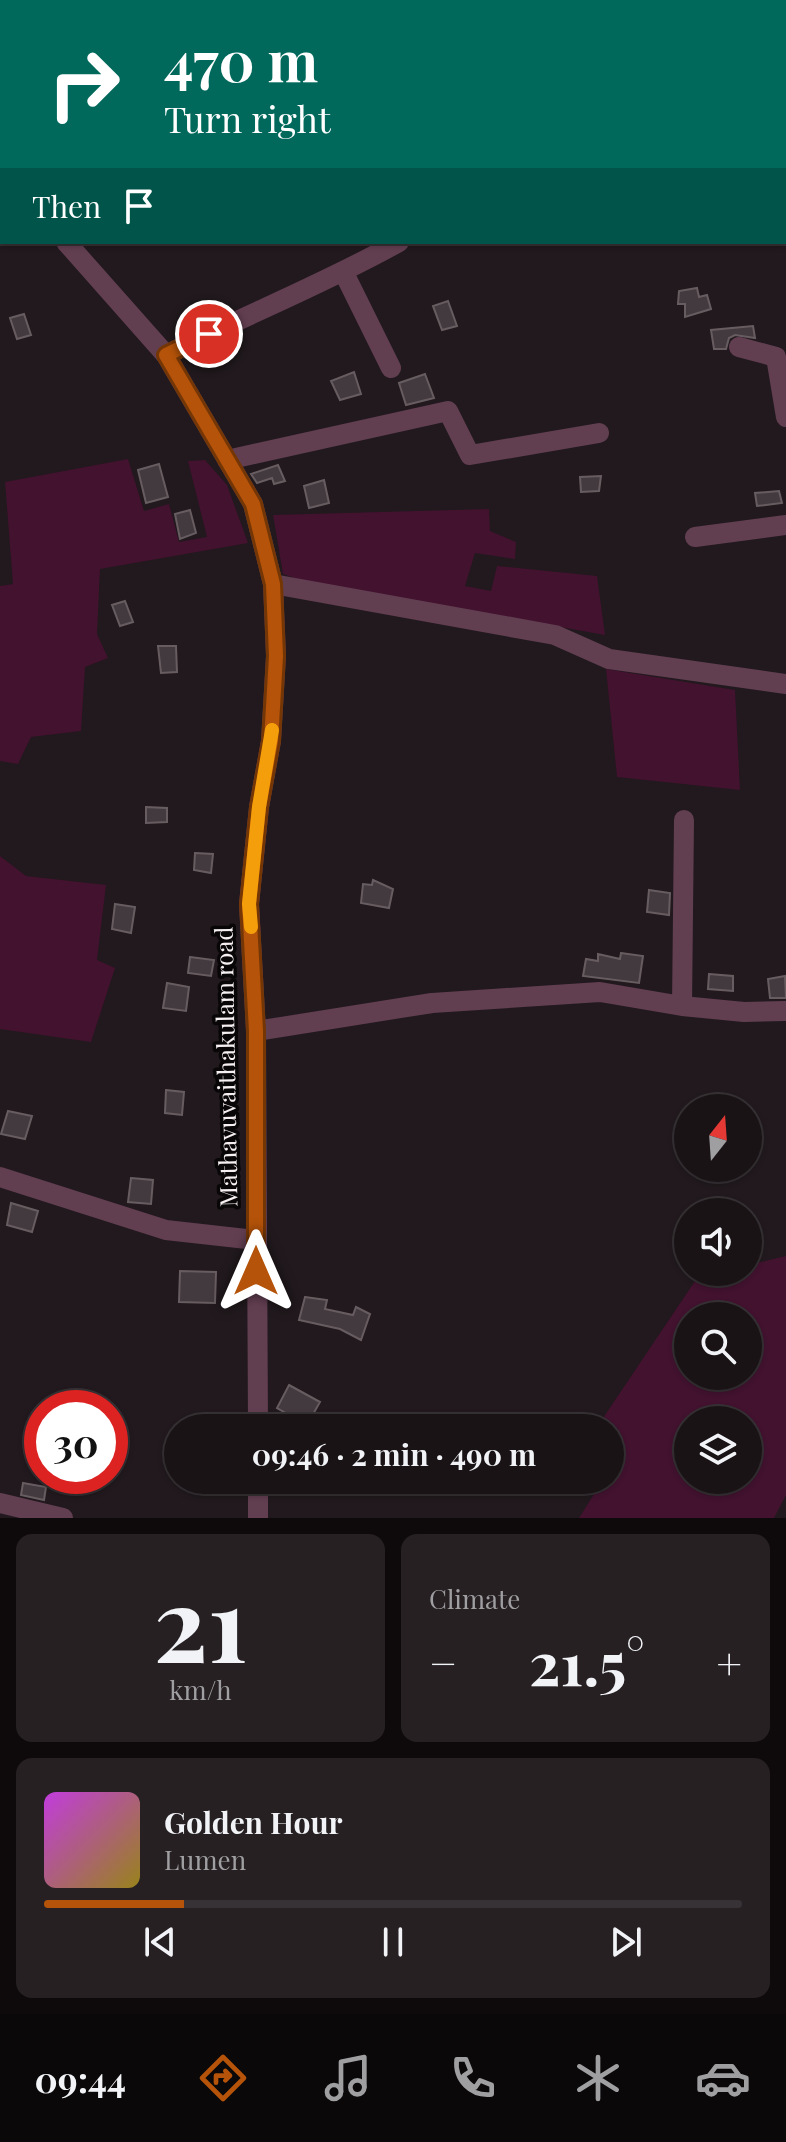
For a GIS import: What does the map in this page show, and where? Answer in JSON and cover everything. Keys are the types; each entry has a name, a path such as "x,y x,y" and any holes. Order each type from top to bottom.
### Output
{"street":[{"name":"Mathavuvaithakulam road","path":"68,244 166,355 253,504 273,584 276,656 271,741 259,807 249,904 256,1031 258,1414"},
{"path":"166,355 252,312 344,273 395,244"},
{"path":"344,273 391,368"},
{"path":"739,347 776,357 786,417"},
{"path":"227,460 448,411 470,455 599,433"},
{"path":"695,537 786,525"},
{"path":"273,584 555,635 609,659 786,684"},
{"path":"682,1006 684,820"},
{"path":"256,1031 432,1003 600,992 682,1006 744,1012 786,1011"},
{"path":"0,1177 166,1230 256,1240"},
{"path":"258,1494 258,1518"},
{"path":"0,1503 63,1518"}],"shaded area":[{"path":"128,459 144,511 169,504 179,542 207,537 188,461 205,460 227,485 248,543 100,569 97,634 108,658 85,667 81,731 31,737 18,764 0,761 0,586 13,584 5,482"},
{"path":"489,509 490,531 516,542 515,559 475,553 465,586 491,591 497,566 597,576 605,635 306,582 283,574 273,515"},
{"path":"606,669 735,690 740,790 617,777"},
{"path":"0,856 26,876 106,885 97,960 115,968 91,1042 0,1029"},
{"path":"786,1256 786,1495 774,1518 579,1518 594,1494 624,1494 624,1414 606,1414 674,1312 674,1390 762,1390 762,1302 681,1302 692,1286 762,1286 762,1262"}],"building":[{"path":"697,288 699,297 707,295 711,309 685,317 685,304 678,304 679,291"},
{"path":"448,301 457,326 442,330 433,306"},
{"path":"24,314 31,335 17,339 10,318"},
{"path":"753,326 755,338 735,335 729,338 726,349 714,349 711,330"},
{"path":"354,372 361,394 340,400 331,381"},
{"path":"425,374 434,398 406,405 399,383"},
{"path":"159,464 168,497 146,503 138,470"},
{"path":"278,465 285,481 274,484 272,478 257,483 251,474"},
{"path":"601,476 599,491 581,492 580,477"},
{"path":"324,480 329,503 309,508 304,486"},
{"path":"779,491 782,503 757,506 755,493"},
{"path":"190,510 196,533 180,539 175,514"},
{"path":"125,601 133,622 120,626 112,605"},
{"path":"158,646 176,646 177,672 161,673"},
{"path":"146,807 167,808 167,822 146,823"},
{"path":"195,853 213,854 211,873 194,870"},
{"path":"373,880 393,889 389,908 361,903 363,884 372,885"},
{"path":"649,890 670,893 669,915 647,912"},
{"path":"115,904 135,907 131,933 112,929"},
{"path":"621,953 643,956 639,983 583,976 586,959 598,961 598,954 620,959"},
{"path":"190,957 214,960 211,976 188,973"},
{"path":"709,974 733,976 733,991 708,989"},
{"path":"785,976 786,998 770,998 768,979"},
{"path":"167,983 189,987 186,1011 163,1008"},
{"path":"166,1090 184,1092 182,1115 165,1113"},
{"path":"8,1111 32,1116 25,1139 1,1134"},
{"path":"131,1178 153,1180 151,1204 128,1202"},
{"path":"11,1203 38,1211 32,1232 7,1225"},
{"path":"180,1271 216,1272 215,1303 179,1302"},
{"path":"305,1297 327,1300 325,1309 353,1315 356,1307 370,1314 361,1340 340,1329 299,1320"},
{"path":"289,1385 320,1402 313,1414 288,1414 277,1408"},
{"path":"23,1483 24,1494 45,1494 44,1500 21,1495"}],"slow traffic":[{"path":"251,927 249,904 259,807 272,730"}],"route":[{"path":"209,334 166,355 253,504 273,584 276,656 271,741 259,807 249,904 256,1031 256,1271"}]}
